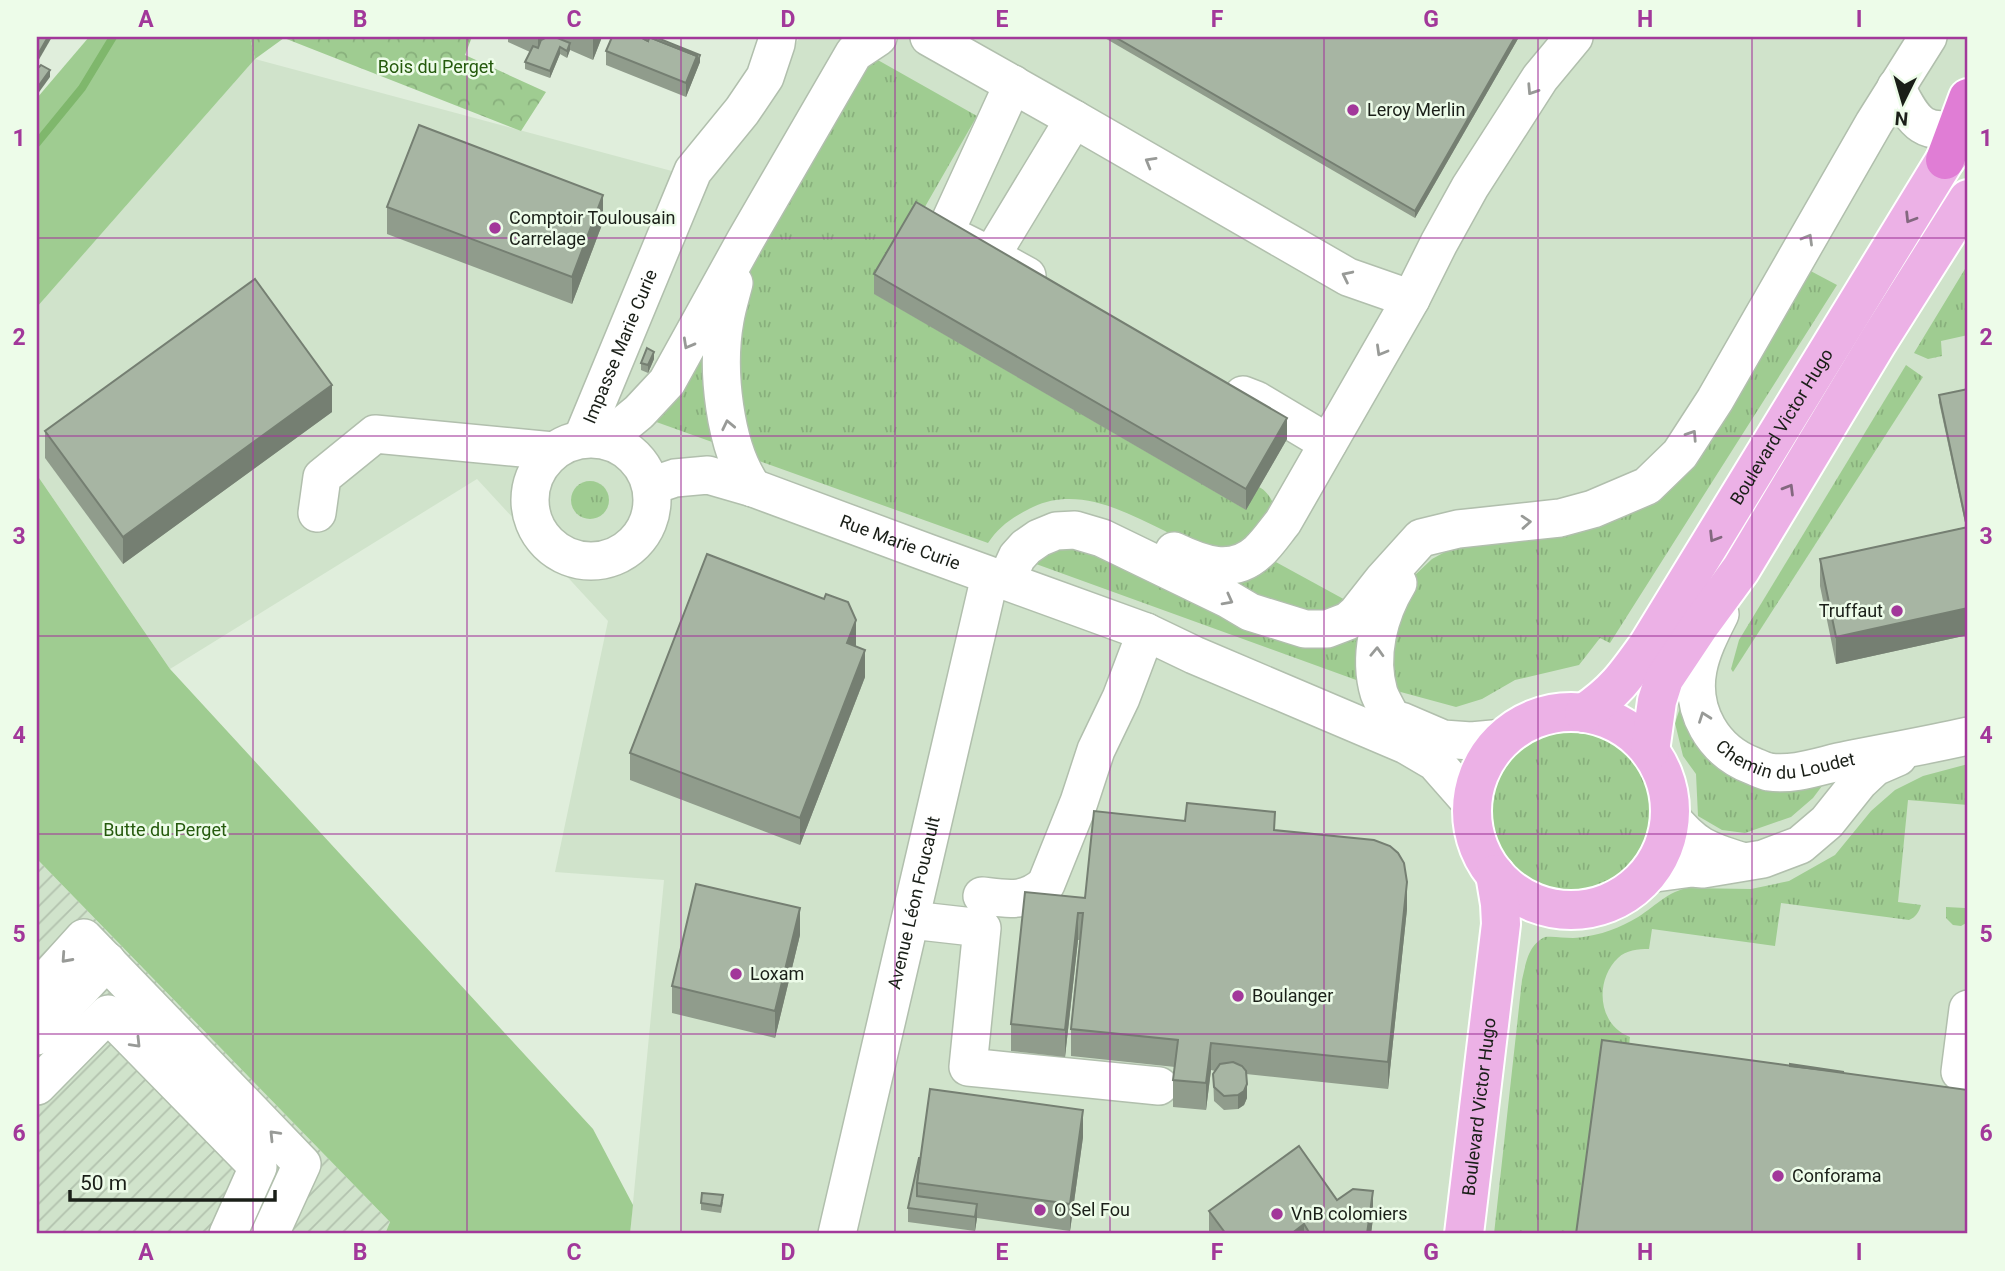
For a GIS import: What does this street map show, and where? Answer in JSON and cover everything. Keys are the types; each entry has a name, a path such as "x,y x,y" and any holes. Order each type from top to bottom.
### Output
{"main road":[{"name":"Boulevard Victor Hugo","path":"1584,713 1606,698 1628,675 1961,128"},
{"name":"Boulevard Victor Hugo","path":"1650,751 1657,701 1664,679 1741,569 1968,199"},
{"path":"1584,713 1620,726 1650,751 1662,771 1669,793 1671,816 1664,847 1657,861 1632,889 1614,901 1593,908 1549,908 1519,895 1495,874 1484,859 1477,841 1472,804 1486,761 1504,738 1541,717 1584,713"},
{"name":"Boulevard Victor Hugo","path":"1464,1234 1500,924 1495,874"},
{"name":"Boulevard Victor Hugo","path":"1494,981 1514,937 1529,919 1549,908"}],"street":[{"name":"Impasse Marie Curie","path":"580,444 693,171 765,78 777,37"},
{"path":"317,513 322,477 375,434 580,444 621,446 645,470 651,486 652,511 642,535 633,545 618,556 583,562 550,547 538,533 531,516 529,499 532,481 540,464 580,444 639,412 667,382 854,53 878,37"},
{"path":"929,37 1348,278 1411,299"},
{"path":"1000,580 995,560 1008,539 1024,524 1044,514 1074,511 1095,514 1199,562 1223,567 1240,563 1259,552 1283,522 1411,299 1470,187 1540,78 1574,37"},
{"name":"Avenue Léon Foucault","path":"837,1234 987,589 1011,570 1026,547 1039,538 1056,531 1075,530 1102,538 1250,612 1306,629 1327,629 1349,621 1362,609 1383,580 1421,538 1458,529 1560,518 1593,509 1647,486 1680,454 1721,389 1902,77 1928,37"},
{"path":"1902,77 1908,111 1918,123 1927,128 1961,128"},
{"path":"1013,84 946,230 959,240 1052,290"},
{"path":"991,256 1074,119"},
{"path":"745,241 724,321 722,358 725,408 732,443 742,472 753,488"},
{"path":"1211,379 1255,400 1328,443"},
{"name":"Rue Marie Curie","path":"651,486 675,478 708,475 753,488 1146,632 1406,746 1435,762 1472,804"},
{"path":"1391,717 1379,694 1376,675 1379,623 1390,596 1407,569 1426,551 1458,529"},
{"name":"Chemin du Loudet","path":"1741,569 1703,651 1696,689 1702,720 1723,749 1742,762 1768,772 1795,772 1967,739"},
{"path":"982,896 1023,898 1038,892 1046,884 1079,802 1096,750 1121,698 1146,632"},
{"name":"Rue Marie Curie","path":"1146,632 1197,644 1311,683 1443,739 1471,741 1504,738"},
{"name":"Chemin du Loudet","path":"1648,873 1703,869 1763,859 1800,845 1827,822 1859,782 1875,767 1917,748"},
{"path":"1671,816 1685,835 1707,850 1741,862"},
{"path":"911,920 982,928 968,1067 1158,1086"},
{"path":"37,990 84,938 302,1164 270,1234"},
{"path":"37,1035 107,961"},
{"path":"37,1086 133,988"},
{"path":"1959,1072 1968,1009"},
{"path":"108,1014 287,1197"},
{"path":"228,1234 258,1167"}],"shaded area":[{"path":"800,37 1968,37 1968,1234 630,1234 664,880 555,872 608,621 477,479 170,669 37,475 37,307 255,59 709,181"},
{"path":"37,859 390,1222 385,1234 37,1234"}],"green space":[{"path":"89,37 250,37 255,59 37,307 37,98"},
{"name":"Bois du Perget","path":"250,37 472,37 465,55 546,92 521,131 284,38 255,59"},
{"path":"876,59 977,116 875,294 1245,509 1259,487 1272,501 1270,509 1259,529 1236,550 1193,546 1117,509 1084,500 1067,499 1050,501 1020,514 1002,527 988,543 751,458 734,397 741,293 755,259 869,62"},
{"path":"1968,264 1968,335 1941,341 1942,356 1928,359 1914,353"},
{"path":"1805,268 1837,285 1610,643 1600,638 1579,665 1515,680 1482,699 1456,707 1397,691 1392,663 1392,630 1414,576 1432,559 1454,547 1648,500"},
{"path":"723,288 726,447 648,419"},
{"path":"1906,365 1923,377 1733,672 1731,669 1739,640"},
{"name":"Butte du Perget","path":"37,475 170,669 593,1129 633,1205 630,1234 385,1234 390,1222 37,859"},
{"path":"590,481 604,486 609,500 604,514 590,519 576,514 571,500 576,486"},
{"path":"1078,540 1235,616 1366,623 1359,681 1025,560"},
{"path":"1274,561 1349,602 1325,619 1222,583"},
{"path":"1680,708 1691,714 1707,750 1828,778 1813,798 1791,817 1745,833 1722,830 1698,816 1696,774 1683,756 1675,723"},
{"path":"1569,727 1600,734 1627,751 1644,778 1651,809 1644,840 1627,867 1600,884 1569,891 1538,884 1511,867 1494,840 1487,809 1494,778 1511,751 1538,734"},
{"path":"1968,764 1968,805 1908,800 1898,902 1921,905 1911,919 1781,903 1775,946 1652,929 1649,949 1621,955 1605,978 1603,1002 1611,1023 1630,1037 1627,1059 1579,1234 1494,1234 1522,980 1529,955 1539,940 1545,937 1573,938 1610,931 1638,917 1671,894 1687,888 1751,889 1789,881 1835,855 1871,811 1895,790 1923,776"},
{"path":"1968,870 1968,922 1961,926 1953,925 1946,918 1946,907 1965,908"}],"building":[{"path":"37,37 48,37 37,56"},
{"path":"547,37 570,43 567,51 560,47 550,71 525,62 533,46 538,48 541,40"},
{"path":"612,37 643,37 648,41 649,37 697,56 686,83 606,51"},
{"path":"649,37 700,55 697,63 697,56"},
{"name":"Leroy Merlin","path":"1115,37 1515,37 1415,211"},
{"path":"41,65 50,70 37,88 37,69"},
{"name":"Comptoir Toulousain Carrelage","path":"419,125 603,195 572,277 387,207"},
{"path":"916,202 1287,418 1246,489 874,274"},
{"path":"255,279 332,385 123,537 45,431"},
{"path":"647,348 654,352 648,365 641,363"},
{"path":"1968,389 1968,527 1967,527 1939,395"},
{"name":"Truffaut","path":"1968,527 1968,608 1836,637 1820,559"},
{"path":"707,554 824,599 826,594 848,602 856,620 847,643 865,650 800,818 630,753"},
{"name":"Boulanger","path":"1187,803 1275,812 1274,830 1374,840 1390,846 1398,853 1404,863 1407,882 1388,1062 1211,1043 1206,1083 1173,1080 1178,1040 1071,1029 1083,913 1078,913 1065,1030 1011,1024 1025,892 1085,898 1094,811 1185,821"},
{"name":"Loxam","path":"696,884 800,908 775,1011 672,986"},
{"name":"Conforama","path":"1602,1040 1968,1090 1968,1234 1576,1234"},
{"path":"1233,1062 1246,1071 1247,1084 1244,1091 1238,1095 1224,1096 1214,1087 1213,1074 1220,1064"},
{"path":"1790,1064 1844,1072 1790,1066"},
{"path":"930,1089 1083,1110 1070,1204 917,1183"},
{"path":"1299,1146 1337,1200 1353,1189 1373,1191 1367,1234 1310,1234 1304,1224 1291,1234 1226,1234 1209,1211"},
{"path":"919,1158 917,1196 977,1204 975,1217 908,1208"},
{"path":"702,1193 723,1195 721,1206 701,1203"}],"waterway":[{"path":"37,143 82,88 113,37"}],"place":[{"name":"Leroy Merlin","path":"1353,110"},
{"name":"Comptoir Toulousain Carrelage","path":"495,228"},
{"name":"Truffaut","path":"1897,611"},
{"name":"Loxam","path":"736,974"},
{"name":"Boulanger","path":"1238,996"},
{"name":"Conforama","path":"1778,1176"},
{"name":"O Sel Fou","path":"1040,1210"},
{"name":"VnB colomiers","path":"1277,1214"}]}
